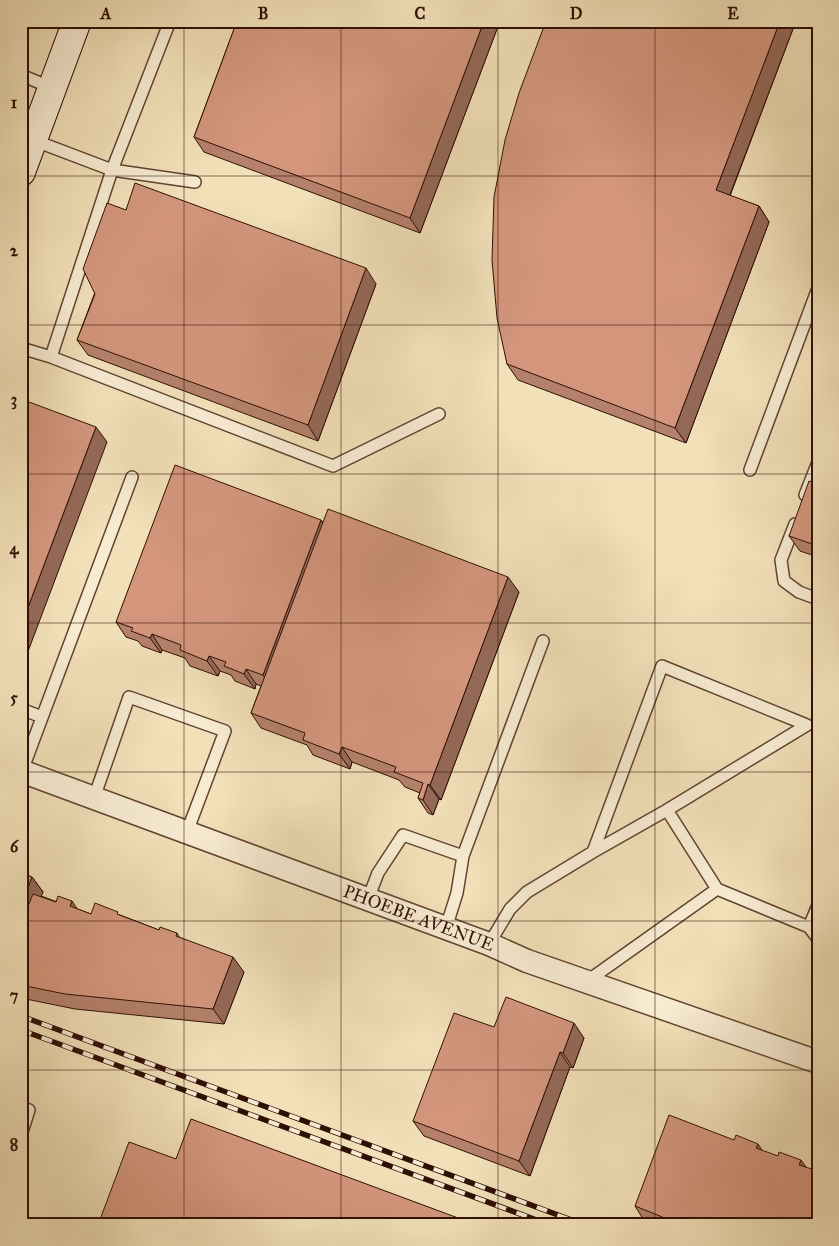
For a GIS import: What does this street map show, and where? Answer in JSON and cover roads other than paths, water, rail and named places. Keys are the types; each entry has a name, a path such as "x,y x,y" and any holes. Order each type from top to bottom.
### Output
{"main road":[{"path":"21,172 77,21"}],"street":[{"name":"PHOEBE AVENUE","path":"22,771 489,944 527,961 818,1062"}],"lane":[{"path":"51,357 112,170 170,21"},
{"path":"21,76 52,88"},
{"path":"33,140 112,170 196,182"},
{"path":"750,470 818,288"},
{"path":"21,348 51,357 333,466 439,414"},
{"path":"818,462 781,560 784,581 799,592 818,599"},
{"path":"22,771 132,477"},
{"path":"446,928 457,893 463,856 543,641"},
{"path":"593,852 662,666 807,725"},
{"path":"94,798 129,696 224,731 187,832"},
{"path":"21,709 42,717"},
{"path":"489,944 510,910 527,892 818,719"},
{"path":"667,810 717,890 810,926 818,939"},
{"path":"368,899 378,873 404,835 463,856"},
{"path":"586,982 717,890"},
{"path":"810,926 818,905"},
{"path":"21,1108 29,1110 21,1135"}],"railway":[{"path":"21,1016 585,1225"},
{"path":"21,1030 550,1225"}]}
